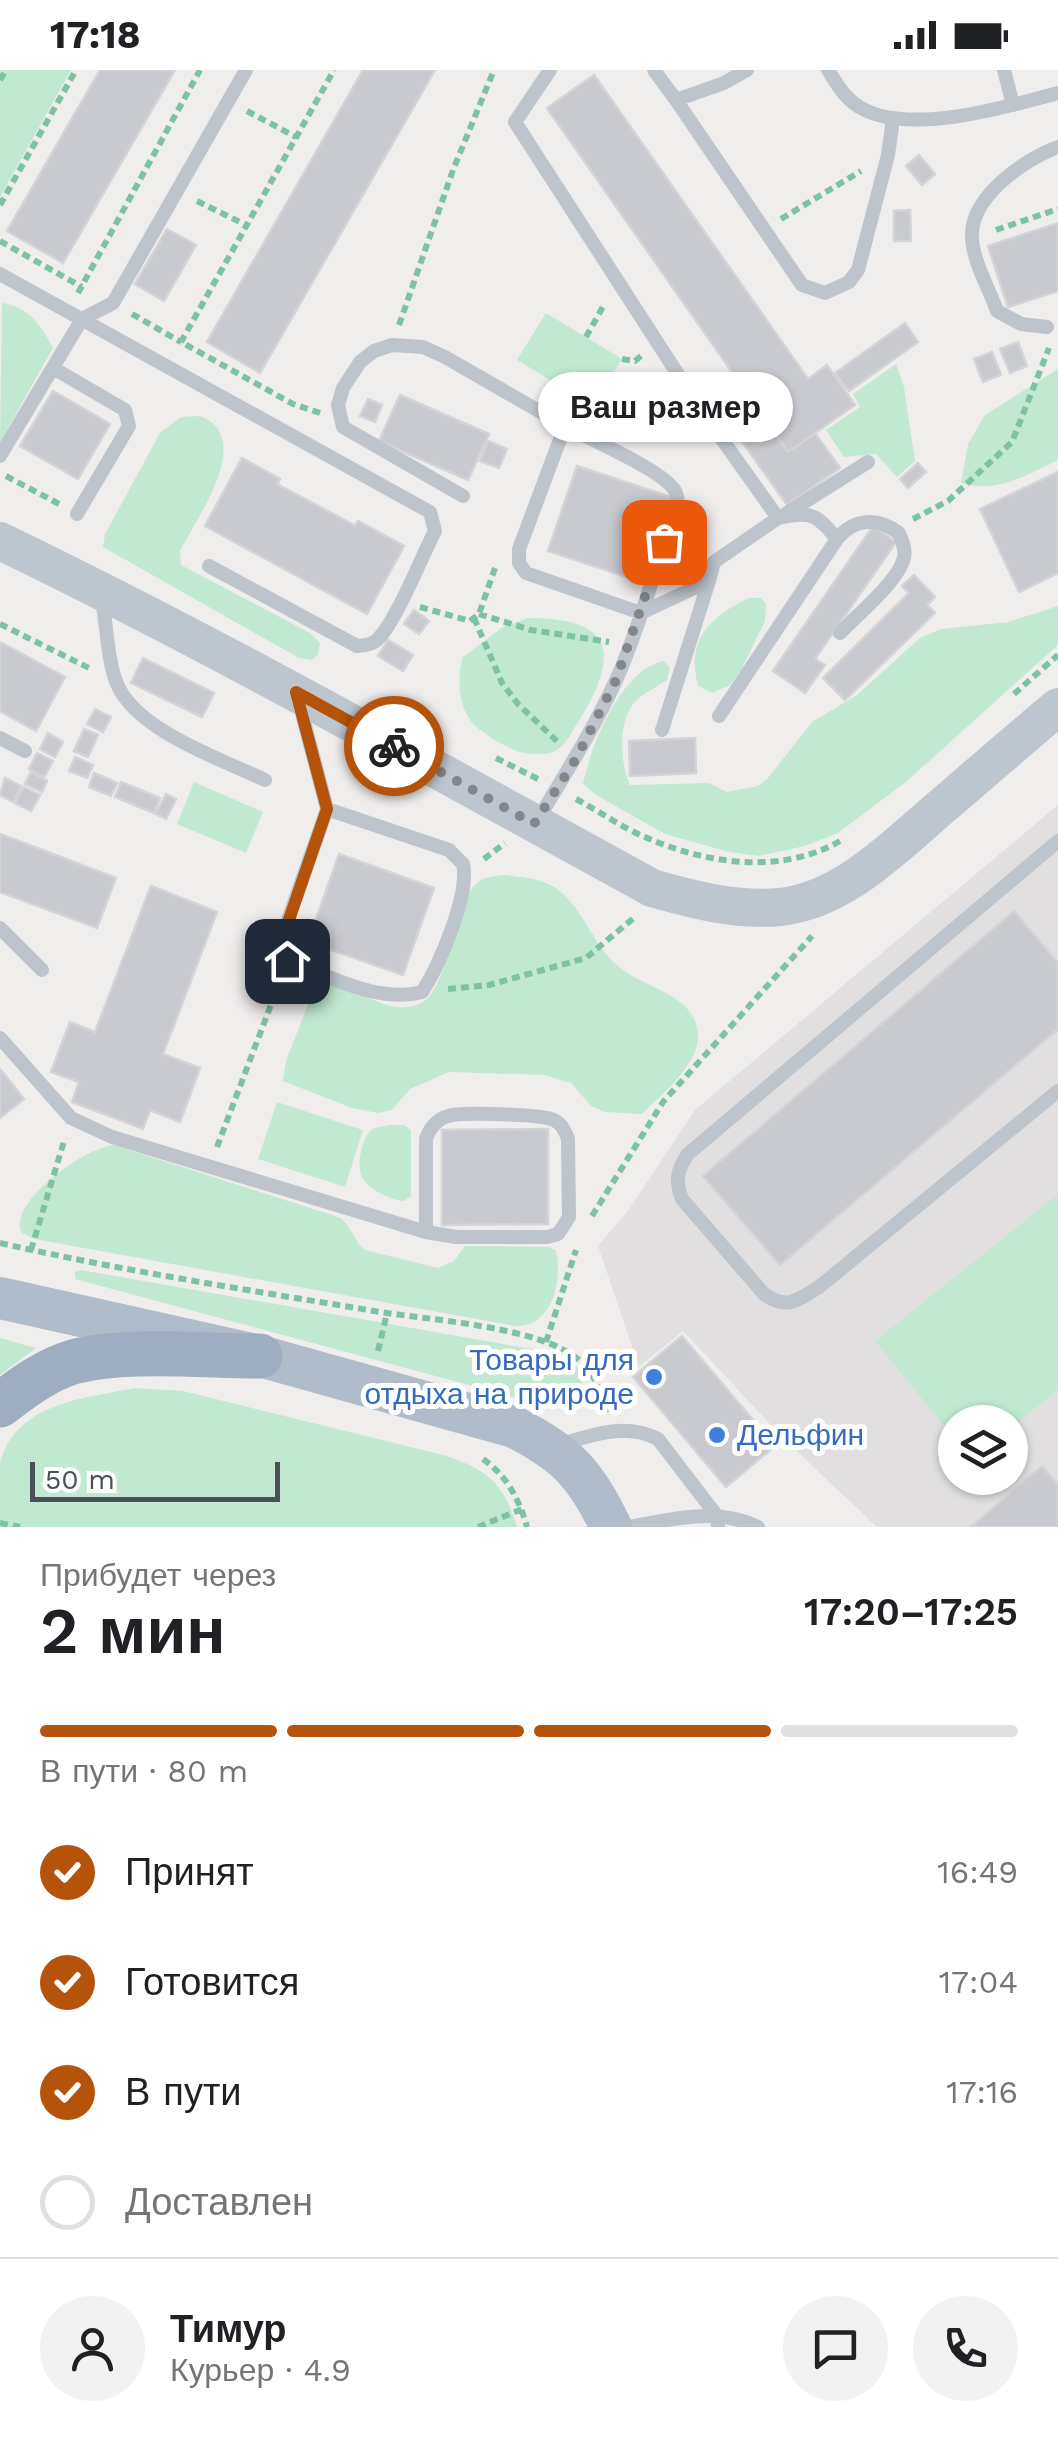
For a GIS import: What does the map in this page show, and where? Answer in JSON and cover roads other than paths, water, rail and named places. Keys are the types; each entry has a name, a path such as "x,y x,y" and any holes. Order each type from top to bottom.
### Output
{"highway":[{"path":"0,1405 37,1378 72,1362 112,1355 260,1356"}],"main road":[{"path":"0,541 296,692 652,888 732,906 784,907 826,894 868,868 1058,707"},
{"path":"0,1298 260,1356 514,1427 553,1446 576,1466 610,1527"}],"lane":[{"path":"0,456 82,320 112,303 246,70"},
{"path":"550,70 515,122 699,408 778,518"},
{"path":"654,70 802,284 825,294 849,282 858,270 888,155 893,119"},
{"path":"676,100 724,83 747,70"},
{"path":"828,70 842,93 863,110 893,119 938,117 1058,94"},
{"path":"1004,70 1013,105"},
{"path":"1050,334 997,310 971,238 973,225 994,189 1034,155 1058,147"},
{"path":"0,274 430,512 435,531 400,601 372,644 357,646 210,566"},
{"path":"463,496 343,427 338,405 343,388 360,362 374,351 392,346 422,347 444,357 668,480 678,496 678,509 630,646 576,759 534,824"},
{"path":"52,368 126,410 130,417 129,426 77,514"},
{"path":"565,426 520,549 520,563 526,574 641,613 709,581"},
{"path":"662,730 714,562 868,462"},
{"path":"778,518 804,512 822,521 837,539"},
{"path":"719,716 844,530 859,522 894,529 906,552 902,564 840,633"},
{"path":"100,589 115,678 123,694 145,718 175,737 264,780"},
{"path":"296,692 327,809 282,940 282,953 287,961 384,995 422,992 433,976 464,888 463,864 448,850 327,809"},
{"path":"0,738 25,751"},
{"path":"1058,841 688,1154 679,1167 676,1184 682,1199 764,1294 776,1303 792,1304 819,1287 1058,1091"},
{"path":"0,928 42,970"},
{"path":"0,1038 71,1118 112,1137 426,1232 456,1237 547,1237 564,1229 569,1217 568,1139 564,1129 554,1120 525,1116 448,1115 438,1122 426,1139 426,1232"},
{"path":"553,1446 611,1430 630,1429 658,1439 717,1521"},
{"path":"629,1527 686,1516 758,1527"}],"place":[{"name":"Ваш размер","path":"664,542"},
{"name":"Товары для отдыха на природе","path":"654,1377"},
{"name":"Дельфин","path":"717,1435"}]}
